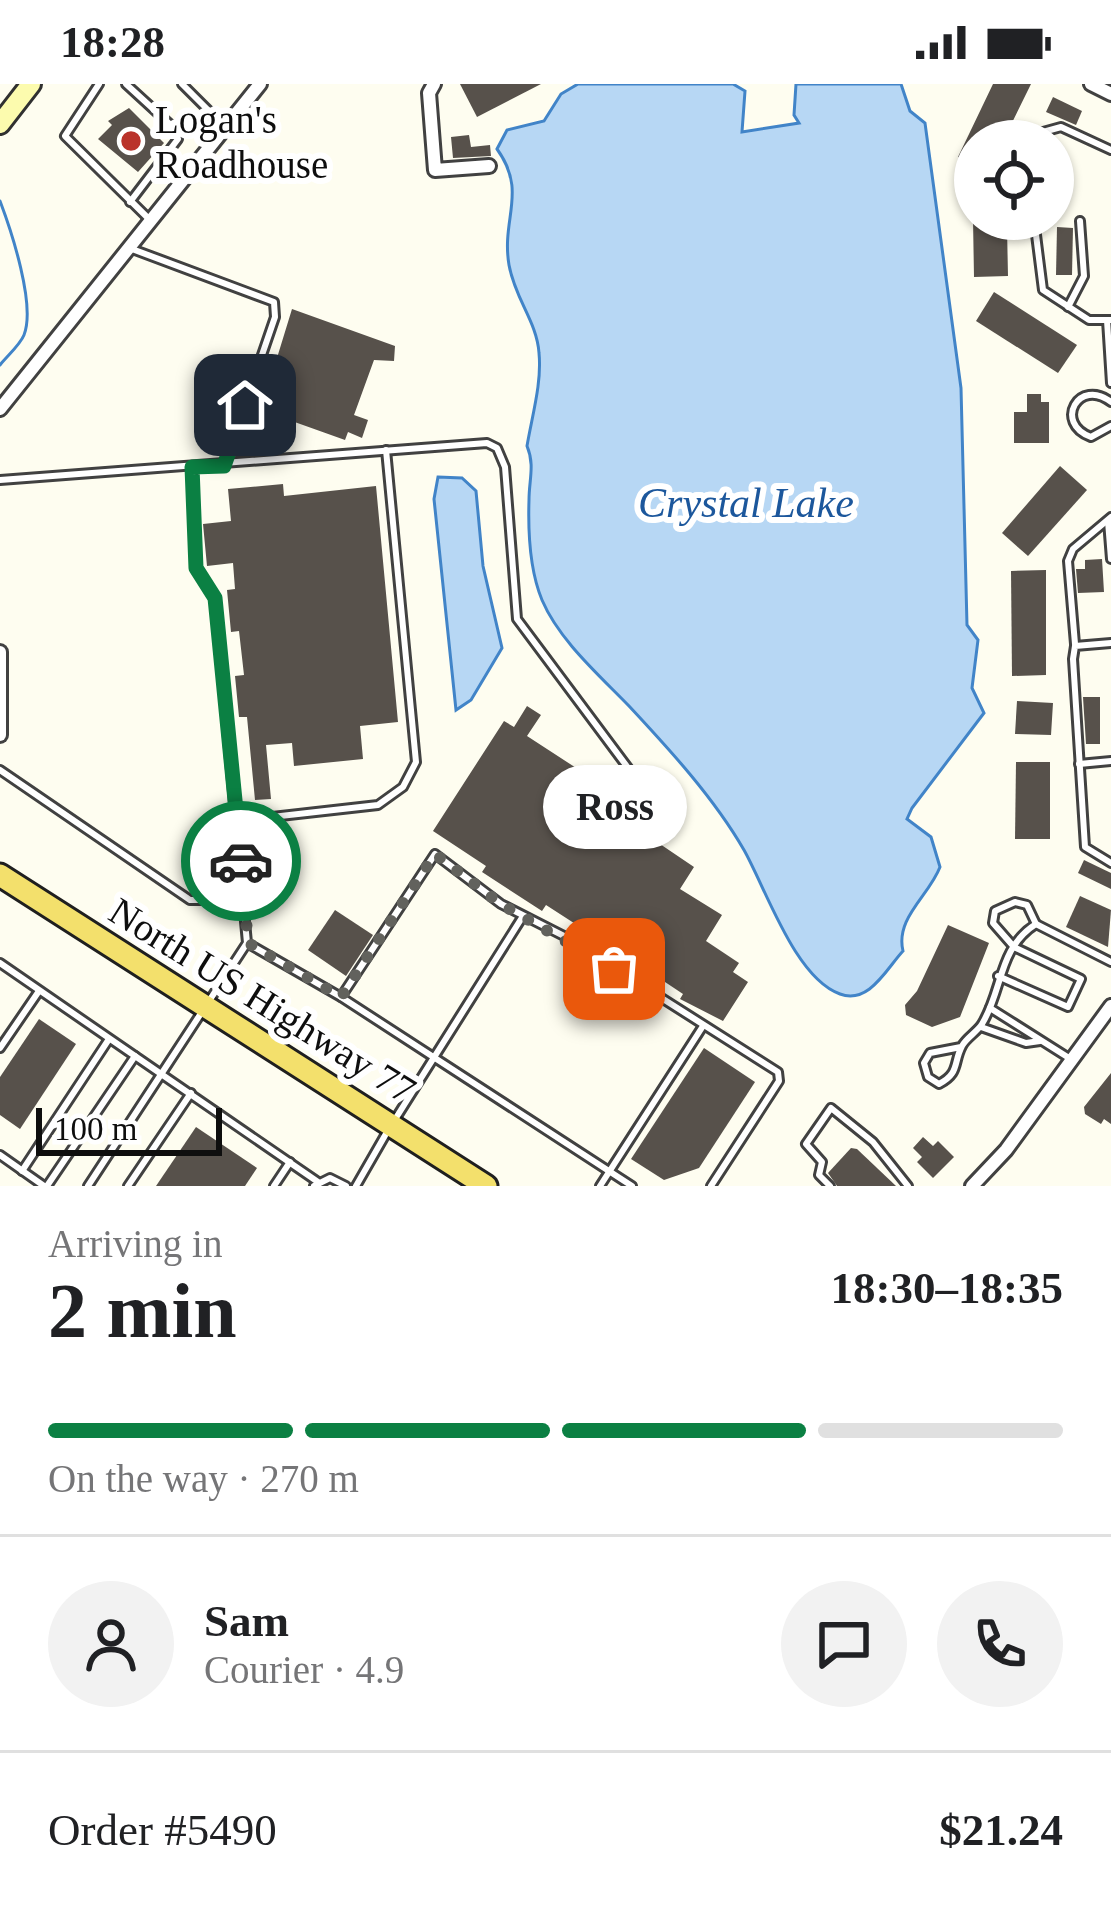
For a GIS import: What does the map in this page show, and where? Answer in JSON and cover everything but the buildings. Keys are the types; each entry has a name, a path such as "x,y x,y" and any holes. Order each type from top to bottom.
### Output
{"main road":[{"path":"0,124 32,84"},
{"name":"North US Highway 77","path":"0,875 487,1186"}],"street":[{"path":"434,84 429,93 436,170 489,166"},
{"path":"1091,84 1111,94"},
{"path":"0,409 228,130 257,85"},
{"path":"0,652 0,735"},
{"path":"972,1186 1006,1150 1111,1006"}],"lane":[{"path":"99,84 65,136 153,223"},
{"path":"126,84 174,128 178,139 130,202"},
{"path":"182,84 228,130"},
{"path":"1074,133 1111,150"},
{"path":"1068,307 1084,276 1080,221"},
{"path":"1037,240 1043,290 1089,320 1109,320 1111,382"},
{"path":"132,249 268,297 277,309 224,466"},
{"path":"1111,402 1100,394 1085,394 1071,410 1073,425 1084,435 1098,436 1111,426"},
{"path":"0,480 224,466 478,442 497,448 505,467 518,620 652,800"},
{"path":"237,821 378,805 403,787 416,762 386,450"},
{"path":"88,1186 248,943 215,598 196,568 192,467"},
{"path":"1109,518 1111,559"},
{"path":"1109,518 1073,549 1068,561 1085,847 1111,863"},
{"path":"1075,646 1111,643"},
{"path":"1079,764 1111,761"},
{"path":"0,770 190,900 244,900"},
{"path":"341,997 435,854 524,916 564,936 778,1072 779,1082 711,1186"},
{"path":"998,976 1067,1007 1081,979 998,936 995,911 1015,902 1027,904 1036,924 1111,962"},
{"path":"356,1186 432,1057 524,916"},
{"path":"961,1047 960,1063 951,1078 939,1084 928,1078 924,1063 930,1053 961,1047 980,1026 1013,947 1036,924"},
{"path":"248,943 341,997 632,1186"},
{"path":"0,963 316,1184 330,1178 346,1186"},
{"path":"0,1048 39,991"},
{"path":"990,1007 1072,1060"},
{"path":"601,1186 703,1026"},
{"path":"980,1026 1026,1043 1040,1041"},
{"path":"22,1171 109,1039"},
{"path":"0,1155 46,1186 135,1056"},
{"path":"128,1186 191,1094"},
{"path":"830,1186 819,1175 822,1162 806,1144 832,1108 873,1142 908,1186"},
{"path":"274,1186 290,1162"}],"water":[{"name":"Crystal Lake","path":"578,84 733,84 745,91 742,132 799,123 794,115 796,84 901,84 910,111 925,123 961,388 967,625 978,640 972,688 984,713 907,819 931,837 940,867 908,918 903,951 860,994 840,994 809,970 719,812 660,740 569,643 538,589 530,538 527,446 539,353 509,265 511,179 497,149 507,130 544,121 561,94"},
{"path":"438,477 462,478 476,491 483,566 502,648 471,700 456,710 434,499"}],"waterway":[{"path":"0,201 27,305 22,339 0,365"}],"way so far":[{"path":"241,861 248,943 257,944 341,997 435,854 501,904 564,936 614,969"}],"place":[{"name":"Logan's Roadhouse","path":"131,141"},
{"name":"Ross","path":"614,969"}],"route":[{"path":"241,861 215,598 196,568 192,467 224,466 245,405"}]}
